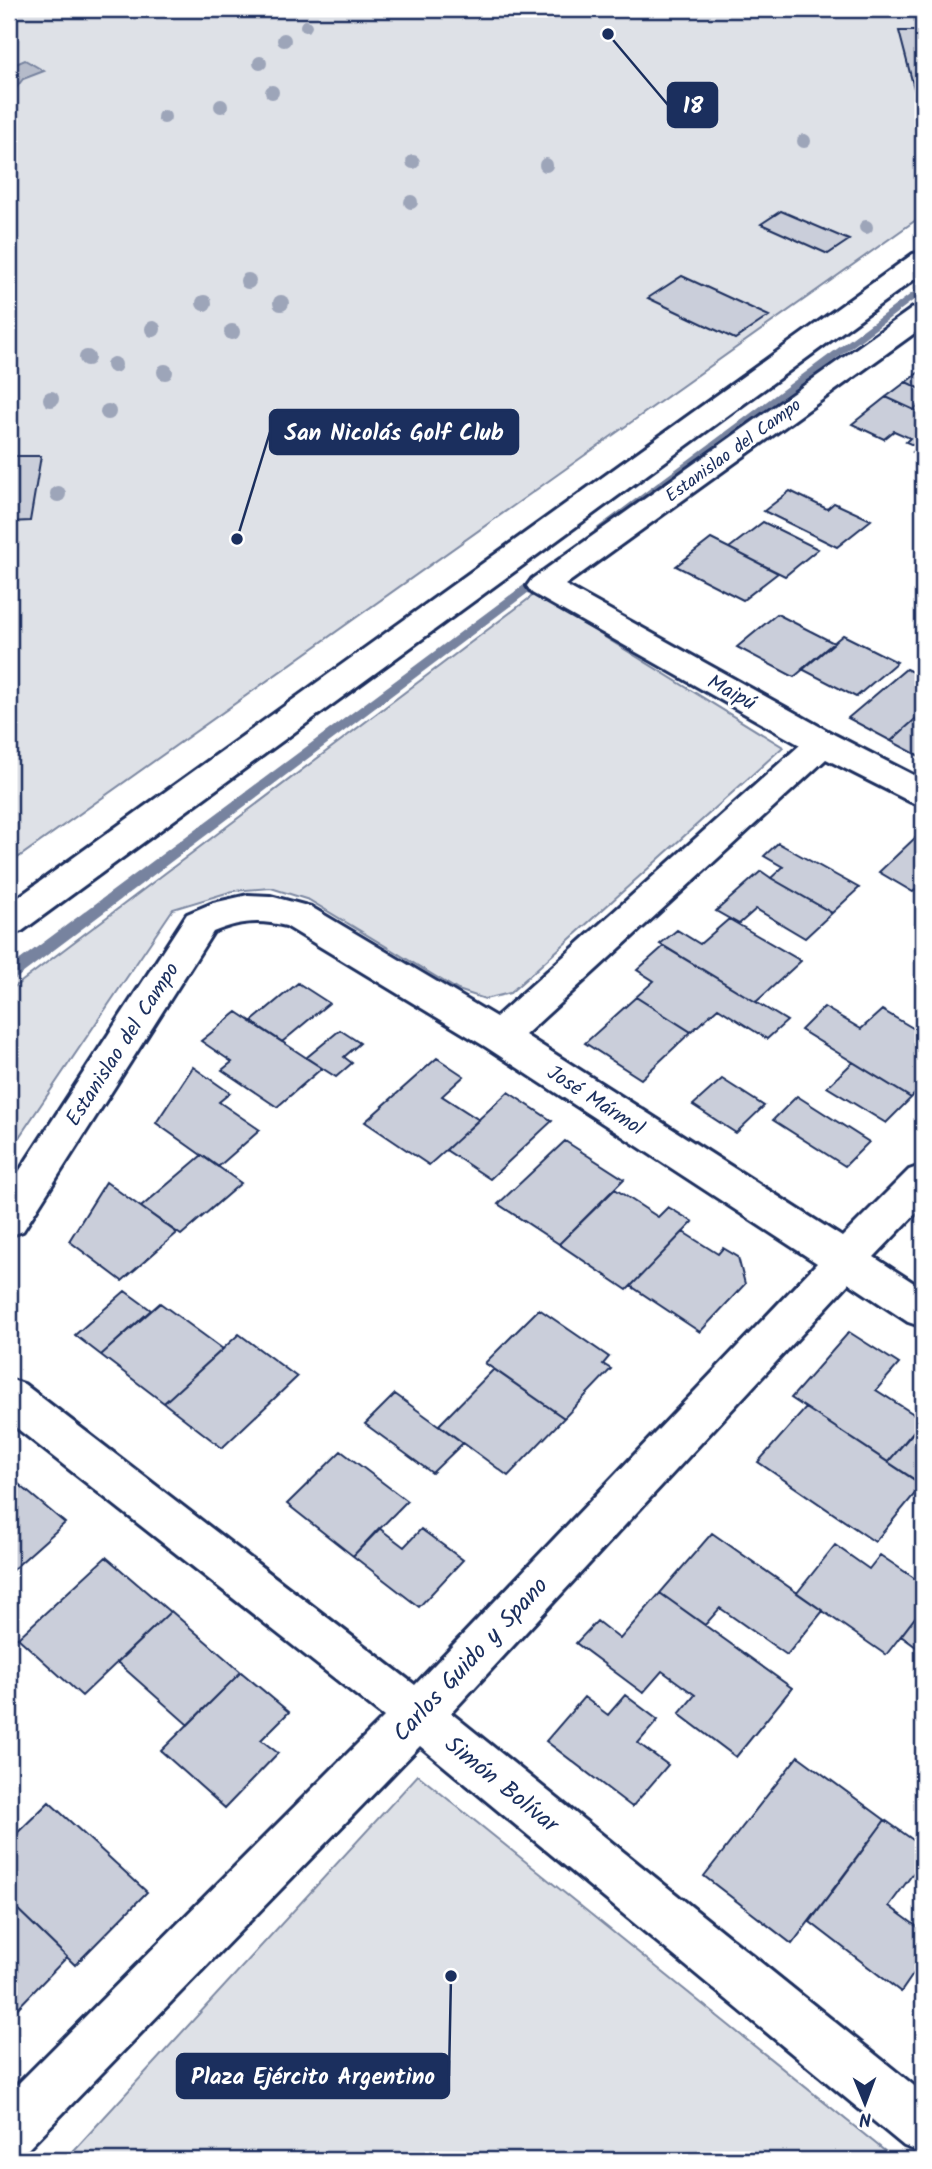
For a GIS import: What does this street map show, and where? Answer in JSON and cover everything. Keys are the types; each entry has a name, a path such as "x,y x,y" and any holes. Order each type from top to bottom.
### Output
{"street":[{"path":"9,922 923,260"},
{"name":"Estanislao del Campo","path":"543,586 923,314"},
{"name":"Maipú","path":"543,586 824,743 923,794"},
{"path":"499,1037 824,743"},
{"name":"Estanislao del Campo","path":"9,1220 200,923 226,911 261,906"},
{"name":"José Mármol","path":"261,906 298,916 499,1037 923,1310"},
{"name":"Carlos Guido y Spano","path":"9,2130 418,1715 846,1259 923,1181"},
{"name":"Simón Bolívar","path":"9,1397 418,1715 923,2127"}],"shaded area":[{"path":"9,9 923,9 923,215 9,864"},
{"path":"535,594 783,747 510,993 485,999 458,990 309,900 271,888 233,891 173,909 9,1152 9,991"},
{"path":"418,1775 896,2160 65,2160"}],"water":[{"path":"25,60 44,71 23,79 9,97 9,67"}],"building":[{"path":"899,31 923,31 923,96 916,96"},
{"path":"781,211 849,240 828,254 761,224"},
{"path":"682,276 769,316 735,339 648,298"},
{"path":"923,369 923,390 906,382"},
{"path":"906,382 923,390 923,403 914,410 886,397"},
{"path":"886,397 923,414 923,457 913,452 918,447 906,442 910,438 894,431 884,439 852,424"},
{"path":"9,456 41,456 30,521 9,522"},
{"path":"790,491 827,509 834,503 871,520 837,547 764,511"},
{"path":"763,522 818,549 785,576 729,548"},
{"path":"711,539 778,573 743,600 676,566"},
{"path":"777,614 834,643 794,677 737,647"},
{"path":"843,635 897,662 856,697 802,669"},
{"path":"906,669 923,677 923,712 891,741 848,718"},
{"path":"923,712 923,758 891,741"},
{"path":"916,837 923,841 923,883 913,892 879,872"},
{"path":"778,843 859,888 832,913 771,878 783,867 764,856"},
{"path":"761,871 832,913 805,938 756,909 739,924 716,911"},
{"path":"729,919 801,961 756,1002 660,944 677,930 700,944"},
{"path":"664,946 787,1021 767,1039 718,1008 691,1032 636,997 654,981 637,970"},
{"path":"298,983 329,1003 282,1042 251,1022"},
{"path":"636,997 691,1032 641,1079 585,1043"},
{"path":"824,1007 861,1029 882,1010 923,1034 923,1085 911,1098 801,1030"},
{"path":"237,1012 322,1068 277,1107 222,1070 232,1062 201,1041"},
{"path":"340,1030 360,1043 344,1057 352,1063 336,1077 306,1058"},
{"path":"437,1058 464,1076 442,1096 479,1120 429,1165 365,1122"},
{"path":"853,1062 911,1098 886,1123 827,1087"},
{"path":"193,1067 230,1093 219,1102 260,1130 218,1167 156,1123"},
{"path":"722,1079 764,1106 736,1133 693,1105"},
{"path":"508,1092 552,1121 490,1179 446,1150"},
{"path":"797,1096 869,1142 845,1166 773,1120"},
{"path":"565,1141 624,1179 559,1244 498,1204"},
{"path":"202,1155 241,1183 181,1235 141,1207"},
{"path":"106,1182 177,1233 122,1281 69,1241"},
{"path":"615,1189 658,1217 668,1207 693,1222 627,1290 559,1244"},
{"path":"683,1232 718,1254 723,1248 738,1257 745,1284 700,1332 631,1286"},
{"path":"125,1291 151,1310 101,1355 75,1335"},
{"path":"160,1303 223,1349 164,1403 101,1355"},
{"path":"539,1309 609,1357 603,1364 611,1369 564,1418 485,1363"},
{"path":"849,1332 899,1364 876,1390 923,1420 888,1462 791,1398"},
{"path":"239,1334 297,1377 222,1448 164,1403"},
{"path":"494,1369 564,1418 508,1476 439,1425"},
{"path":"395,1394 463,1443 432,1473 365,1424"},
{"path":"806,1408 922,1485 875,1542 758,1462"},
{"path":"923,1421 923,1485 888,1462"},
{"path":"341,1451 407,1501 353,1556 287,1504"},
{"path":"9,1476 65,1523 9,1573"},
{"path":"379,1528 404,1547 421,1529 463,1560 419,1607 353,1556"},
{"path":"712,1533 823,1611 787,1655 720,1608 705,1625 660,1593"},
{"path":"835,1545 869,1569 880,1555 923,1584 923,1607 886,1655 797,1593"},
{"path":"106,1557 170,1612 82,1696 18,1638"},
{"path":"660,1593 792,1688 736,1757 679,1714 695,1695 662,1671 643,1693 576,1643 597,1621 620,1639"},
{"path":"923,1607 923,1652 901,1636"},
{"path":"171,1611 241,1672 188,1725 117,1662"},
{"path":"241,1672 289,1712 261,1740 278,1753 225,1808 161,1751"},
{"path":"625,1695 658,1720 638,1743 668,1765 632,1807 546,1741 584,1697 608,1715"},
{"path":"798,1756 885,1820 792,1944 704,1876"},
{"path":"49,1802 147,1892 75,1965 9,1901 9,1841"},
{"path":"885,1820 923,1847 923,1860 889,1906 923,1931 923,1960 901,1992 810,1922"},
{"path":"9,1901 67,1957 9,2017"}],"waterway":[{"path":"598,533 923,288"},
{"path":"9,976 544,574"}],"place":[{"name":"18","path":"608,34"},
{"name":"San Nicolás Golf Club","path":"237,539"},
{"name":"Plaza Ejército Argentino","path":"451,1976"}]}
